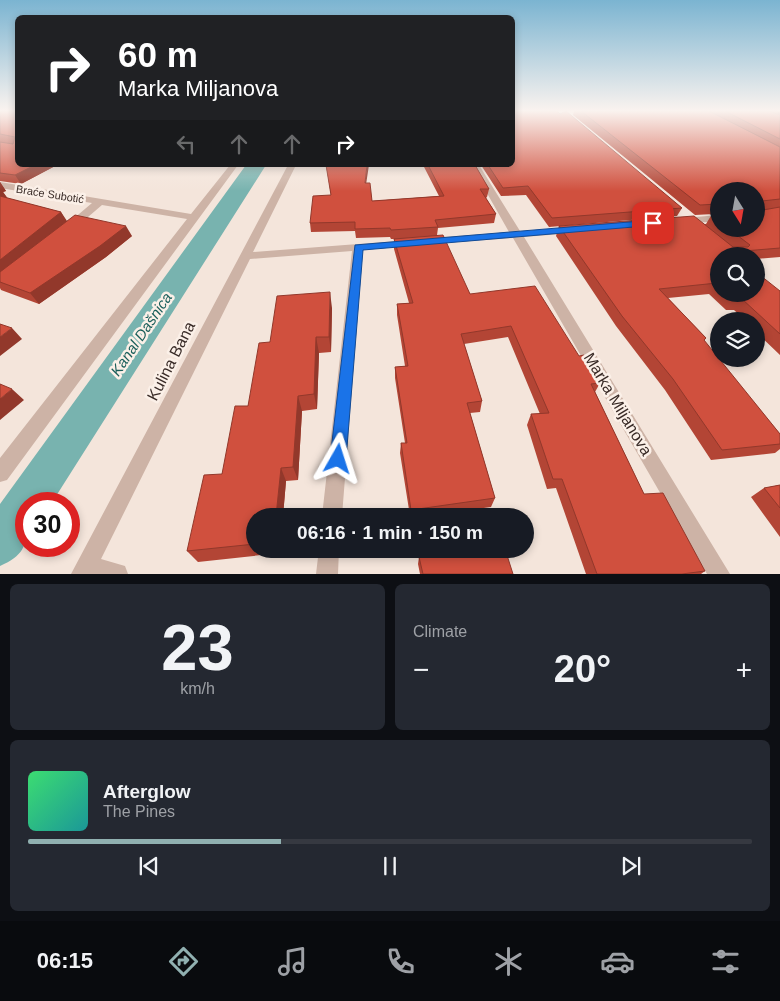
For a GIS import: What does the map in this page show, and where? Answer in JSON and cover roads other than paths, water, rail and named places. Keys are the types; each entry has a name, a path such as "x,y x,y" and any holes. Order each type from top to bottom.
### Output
{"street":[{"path":"0,473 232,167"},
{"name":"Kulina Bana","path":"85,569 291,167"},
{"name":"Marka Miljanova","path":"476,167 518,234 719,574"},
{"name":"Braće Subotić","path":"0,185 193,217"},
{"name":"Braće Subotić","path":"62,233 100,202"},
{"path":"673,222 688,217 710,218"},
{"path":"688,217 706,232"},
{"path":"246,256 586,229"},
{"path":"333,508 358,247"},
{"path":"327,574 328,558"},
{"path":"85,569 117,574"}],"waterway":[{"name":"Kanal Dašnica","path":"0,543 255,167"}]}
